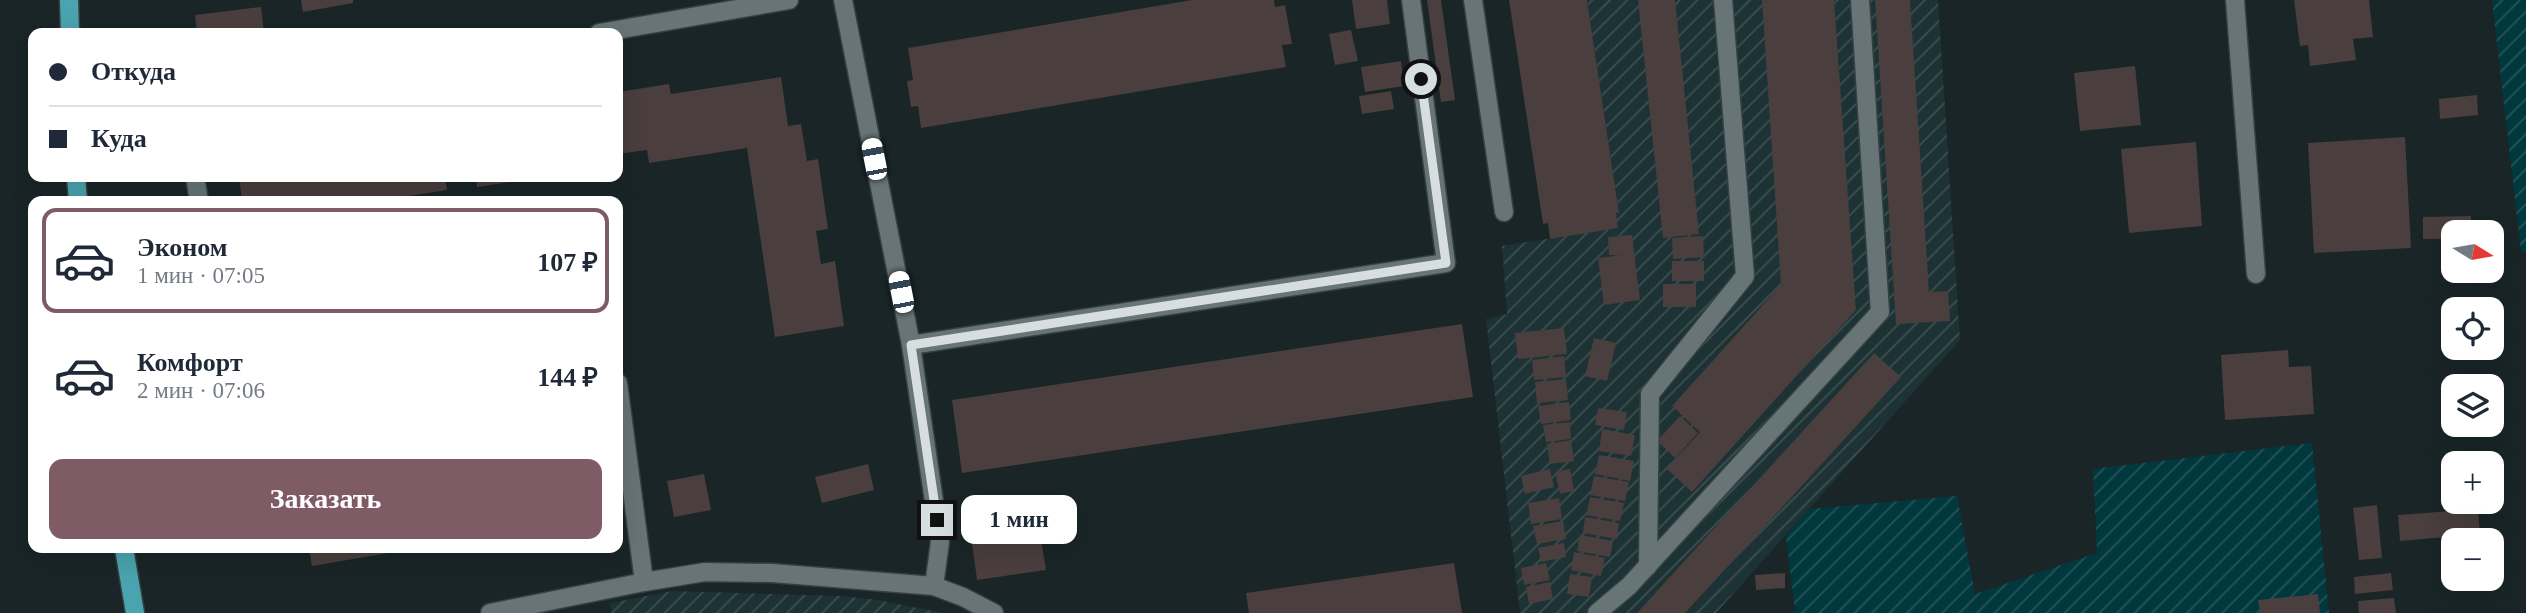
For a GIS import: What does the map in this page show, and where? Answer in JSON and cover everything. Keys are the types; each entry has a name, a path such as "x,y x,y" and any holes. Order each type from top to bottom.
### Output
{"main road":[{"path":"69,0 70,28"},
{"path":"125,553 135,613"}],"street":[{"path":"623,29 789,0"},
{"path":"843,0 911,345 940,542 934,586"},
{"path":"911,345 1446,263 1411,0"},
{"path":"1473,0 1504,212"},
{"path":"1648,566 1650,394 1745,276 1723,0"},
{"path":"1597,613 1648,566 1880,312 1860,0"},
{"path":"2235,0 2256,274"},
{"path":"623,421 644,582"},
{"path":"490,613 705,572 772,573 934,586 994,613"}],"shaded area":[{"path":"1587,0 1938,0 1960,340 1716,613 1520,613 1486,319 1507,314 1502,246 1618,228 1616,213 1619,212"},
{"path":"2492,0 2526,0 2526,251 2521,252"},
{"path":"2312,443 2329,613 1786,613 1795,611 1786,536 1809,509 1957,496 1975,594 2097,553 2093,469"},
{"path":"672,591 841,596 878,600 943,613 611,613 610,603"}],"building":[{"path":"301,0 353,0 353,3 303,12"},
{"path":"1192,0 1274,0 1275,7 1285,5 1292,44 1282,45 1286,67 921,128 918,106 911,107 907,81 913,80 908,48"},
{"path":"1352,0 1387,0 1390,24 1356,29"},
{"path":"1427,0 1441,0 1455,100 1441,102"},
{"path":"1509,0 1587,0 1619,213 1616,213 1618,228 1550,239 1548,223 1543,224"},
{"path":"1638,0 1675,0 1699,234 1663,238"},
{"path":"1762,0 1834,0 1856,310 1692,492 1667,469 1700,432 1672,406 1781,285"},
{"path":"1875,0 1910,0 1929,292 1948,291 1950,321 1896,324"},
{"path":"2294,0 2369,0 2373,37 2353,39 2356,60 2310,66 2308,45 2300,46"},
{"path":"261,7 263,28 196,28 195,15"},
{"path":"1351,30 1358,61 1335,65 1329,34"},
{"path":"1401,61 1404,86 1365,92 1361,67"},
{"path":"2135,66 2141,125 2080,131 2074,73"},
{"path":"781,77 788,126 801,124 807,161 818,159 828,229 816,231 821,264 835,261 844,326 775,337 747,148 649,163 647,150 623,153 623,91 669,84 671,94"},
{"path":"1391,91 1394,109 1362,114 1359,96"},
{"path":"2477,95 2478,115 2440,119 2439,99"},
{"path":"2405,137 2411,248 2314,253 2308,143"},
{"path":"2196,142 2202,226 2129,233 2121,149"},
{"path":"240,182 446,182 447,190 409,196 241,196"},
{"path":"476,182 509,182 477,187"},
{"path":"2471,216 2471,220 2441,220 2441,239 2423,239 2423,217"},
{"path":"1632,235 1640,300 1604,305 1598,258 1623,255 1609,255 1608,237"},
{"path":"1703,236 1704,257 1673,259 1672,238"},
{"path":"1672,261 1704,261 1704,281 1672,281"},
{"path":"1663,284 1696,284 1696,307 1663,307"},
{"path":"1462,324 1473,397 962,473 952,400"},
{"path":"1564,328 1567,354 1518,359 1515,333"},
{"path":"1594,338 1616,343 1607,381 1585,376"},
{"path":"2288,350 2289,367 2311,366 2314,414 2225,420 2221,355"},
{"path":"1874,353 1901,377 1799,489 1685,613 1637,613"},
{"path":"1564,356 1566,377 1534,380 1532,360"},
{"path":"1566,379 1568,400 1537,403 1535,382"},
{"path":"1569,402 1571,420 1541,424 1538,406"},
{"path":"1598,408 1627,412 1624,430 1595,425"},
{"path":"1680,416 1698,433 1675,458 1657,441"},
{"path":"1570,422 1571,439 1546,442 1543,425"},
{"path":"1602,429 1635,435 1631,456 1599,451"},
{"path":"1571,440 1574,461 1550,464 1547,444"},
{"path":"1599,455 1634,461 1630,481 1595,474"},
{"path":"868,464 874,490 822,503 815,477"},
{"path":"1550,469 1554,487 1525,494 1521,476"},
{"path":"1570,469 1574,491 1560,494 1555,472"},
{"path":"704,474 711,510 674,517 667,481"},
{"path":"1594,476 1629,482 1625,501 1590,495"},
{"path":"1590,497 1624,503 1620,521 1586,515"},
{"path":"1559,498 1562,519 1531,524 1528,503"},
{"path":"2377,505 2382,558 2359,560 2353,508"},
{"path":"2441,512 2441,514 2478,514 2480,528 2441,528 2441,537 2400,541 2398,515"},
{"path":"1585,517 1619,523 1617,539 1583,533"},
{"path":"1563,521 1566,539 1537,544 1533,526"},
{"path":"1040,533 1046,570 977,580 972,543"},
{"path":"1580,535 1613,541 1610,557 1577,551"},
{"path":"1564,543 1566,557 1541,562 1538,548"},
{"path":"1574,552 1605,558 1601,576 1571,570"},
{"path":"310,553 388,553 312,566"},
{"path":"1454,563 1462,613 1249,613 1246,593"},
{"path":"1546,563 1550,580 1524,585 1521,568"},
{"path":"1785,573 1785,588 1756,590 1755,575"},
{"path":"2391,573 2393,590 2355,594 2354,577"},
{"path":"1570,574 1592,577 1589,597 1567,594"},
{"path":"1550,582 1553,599 1529,604 1526,587"},
{"path":"2318,594 2320,613 2260,613 2258,600"},
{"path":"2394,598 2396,613 2359,613 2358,601"}],"route":[{"path":"937,520 911,345 1446,263 1421,79"}]}
